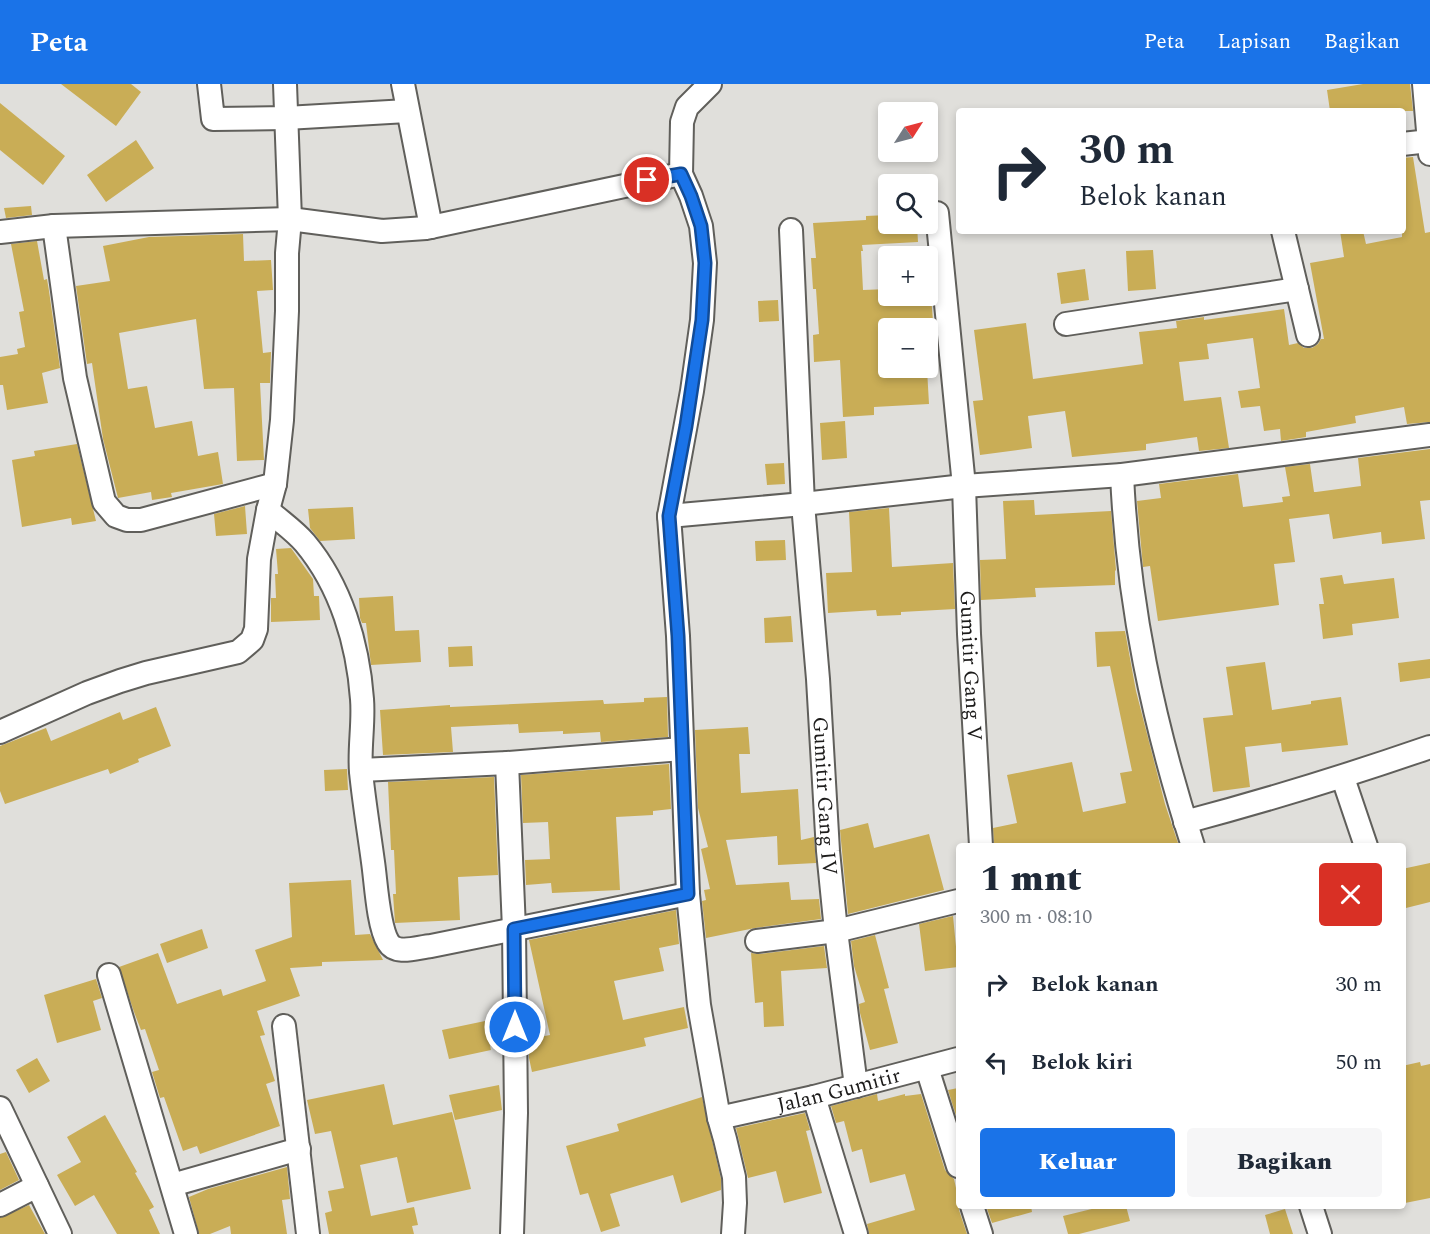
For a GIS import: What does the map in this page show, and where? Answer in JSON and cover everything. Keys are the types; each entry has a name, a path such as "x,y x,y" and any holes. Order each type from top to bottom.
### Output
{"street":[{"path":"209,84 213,119 286,118 407,111"},
{"path":"0,732 87,693 146,673 233,654 252,640 256,629 256,582 268,510 275,484 282,420 290,219 285,84"},
{"path":"403,84 431,227"},
{"path":"680,84 687,107"},
{"path":"710,84 687,107 682,122 681,174 701,226 705,263 702,320 685,433 669,516 678,636 688,894 699,1005 719,1118 734,1177 735,1203 732,1234"},
{"path":"1406,144 1430,145 1424,84"},
{"path":"0,232 54,226 290,219 382,231 431,227 615,186 681,174"},
{"name":"Gumitir Gang V","path":"938,223 964,486 969,634 981,843"},
{"path":"54,226 75,378 104,502 111,511 116,516 127,520 141,520 275,484"},
{"name":"Gumitir Gang IV","path":"791,230 803,504 818,679 828,851 856,1086"},
{"path":"1284,234 1308,335"},
{"path":"1066,324 1297,289"},
{"path":"669,516 964,486 1122,475 1430,435"},
{"path":"1122,475 1124,524 1137,627 1154,709 1192,843"},
{"path":"268,510 305,542 331,583 345,614 356,657 363,699 361,770 383,926 388,942 393,947 406,950 688,894"},
{"path":"1185,822 1343,778 1430,747"},
{"path":"361,770 507,763 682,749"},
{"path":"507,763 514,929 516,1113 512,1234"},
{"path":"1343,778 1365,843"},
{"path":"757,941 836,931 956,901"},
{"path":"109,975 186,1234"},
{"path":"284,1026 308,1234"},
{"name":"Jalan Gumitir","path":"719,1118 814,1097 956,1060"},
{"path":"927,1068 956,1160"},
{"path":"814,1097 856,1234"},
{"path":"0,1107 60,1234"},
{"path":"172,1185 299,1149"},
{"path":"0,1205 37,1186"},
{"path":"973,1209 981,1234"},
{"path":"1312,1209 1320,1234"}],"building":[{"path":"61,84 131,84 141,92 116,126"},
{"path":"1363,84 1410,84 1413,111 1406,111 1406,108 1330,108 1327,90"},
{"path":"0,103 65,156 43,185 0,150"},
{"path":"136,140 154,168 106,202 87,175"},
{"path":"1413,157 1425,233 1430,232 1430,422 1407,424 1404,407 1355,416 1356,423 1306,432 1306,437 1281,441 1280,429 1264,431 1260,406 1241,408 1238,391 1260,388 1253,338 1207,344 1209,359 1179,362 1184,401 1221,397 1229,448 1199,451 1197,437 1146,444 1146,450 1072,457 1065,411 1028,416 1032,448 980,455 973,401 983,400 974,330 1026,323 1033,379 1143,364 1139,332 1177,328 1176,321 1204,317 1204,320 1284,309 1289,345 1298,343 1304,348 1312,348 1324,339 1310,263 1344,257 1340,234 1364,234 1366,244 1402,237 1402,234 1406,234 1406,158"},
{"path":"31,206 32,215 6,218 4,208"},
{"path":"878,215 878,234 918,234 918,242 862,245 863,290 878,289 878,306 932,306 933,318 878,318 878,378 928,378 929,404 874,407 874,415 843,417 840,360 814,362 813,335 819,334 811,258 816,258 813,223 866,220 866,216"},
{"path":"243,234 244,261 271,260 273,290 257,291 263,353 271,352 270,383 260,383 264,460 237,461 234,388 204,389 196,319 119,333 128,389 147,386 155,428 192,421 198,456 218,452 223,484 171,493 172,497 152,500 151,492 118,498 103,439 92,363 87,364 76,286 110,281 103,246 149,237"},
{"path":"37,241 44,280 47,279 60,368 42,373 48,403 7,410 3,385 0,385 0,357 18,354 17,349 25,347 19,312 24,311 11,244"},
{"path":"1153,250 1156,289 1128,291 1126,251"},
{"path":"1085,269 1089,300 1061,304 1057,273"},
{"path":"778,300 779,321 759,322 758,301"},
{"path":"845,421 847,458 822,460 820,423"},
{"path":"77,444 96,521 72,525 71,518 22,527 12,460 35,456 34,451"},
{"path":"1430,449 1430,500 1420,501 1425,539 1382,544 1381,532 1333,539 1329,514 1289,519 1295,562 1274,564 1279,605 1158,621 1150,566 1143,567 1137,501 1161,498 1159,484 1238,474 1243,507 1283,502 1282,497 1290,496 1285,467 1310,464 1314,492 1316,492 1361,486 1358,458"},
{"path":"784,463 785,484 767,485 765,464"},
{"path":"1034,500 1035,515 1111,511 1116,570 1115,585 1035,588 1036,597 981,600 980,560 1006,559 1003,501"},
{"path":"245,506 247,534 216,536 214,514"},
{"path":"353,507 355,539 320,541 310,528 308,509"},
{"path":"889,508 892,567 953,563 955,609 901,612 901,615 877,616 876,610 828,613 826,573 852,572 849,512"},
{"path":"785,540 786,560 756,561 755,541"},
{"path":"291,548 313,579 314,596 319,596 320,620 271,622 271,598 276,598 275,574 278,574 276,549"},
{"path":"1342,575 1344,584 1394,578 1399,618 1352,624 1353,635 1323,639 1319,604 1324,604 1320,578"},
{"path":"393,596 395,631 419,630 421,662 371,665 366,623 362,623 360,618 359,598"},
{"path":"791,616 793,642 765,643 764,618"},
{"path":"1125,631 1136,691 1165,804 1178,843 994,843 993,828 1017,823 1007,775 1072,762 1083,812 1126,803 1120,773 1132,771 1110,666 1097,667 1095,632"},
{"path":"472,646 473,666 449,667 448,647"},
{"path":"1430,659 1430,678 1400,682 1398,663"},
{"path":"1265,662 1272,710 1341,697 1348,745 1282,752 1281,743 1245,747 1250,787 1213,792 1203,718 1233,715 1226,667"},
{"path":"667,697 668,737 601,742 600,732 519,733 518,724 451,727 453,752 383,755 380,710 450,705 450,707 603,700 604,704 644,702 644,698"},
{"path":"156,707 171,746 138,759 139,762 110,774 108,769 5,804 0,791 0,746 46,728 51,741 120,712 123,720"},
{"path":"748,727 750,754 739,754 741,793 798,789 801,840 814,837 816,863 778,865 777,836 726,840 736,885 789,882 791,900 819,899 821,919 755,928 706,938 702,901 706,900 704,890 710,889 701,849 708,847 698,808 695,730"},
{"path":"669,764 671,809 653,811 653,815 616,817 620,890 552,893 551,883 526,885 525,860 550,859 548,822 523,823 521,775"},
{"path":"347,769 348,790 325,791 324,770"},
{"path":"494,777 498,875 458,877 460,920 395,923 394,850 391,850 388,782"},
{"path":"868,823 874,848 929,834 944,890 848,914 840,830"},
{"path":"1430,863 1430,902 1406,908 1406,868"},
{"path":"351,880 355,935 370,934 383,960 322,962 322,966 290,968 300,996 257,1011 265,1035 260,1036 275,1081 266,1084 280,1126 200,1154 197,1146 183,1151 164,1097 160,1098 152,1072 159,1070 145,1029 141,1030 134,1012 119,967 158,953 177,1004 221,989 223,996 266,981 255,950 292,937 289,883"},
{"path":"676,910 679,944 659,948 664,971 614,981 623,1020 684,1007 688,1028 644,1038 646,1046 532,1072 529,1039 550,1035 529,940"},
{"path":"953,916 956,967 925,971 919,924"},
{"path":"202,929 208,948 167,963 160,944"},
{"path":"875,935 889,988 884,989 898,1043 870,1050 860,1013 859,1004 865,1002 854,966 851,941"},
{"path":"824,946 827,968 781,971 784,1026 764,1027 763,1002 755,1003 751,953"},
{"path":"96,979 102,998 93,1001 101,1030 57,1043 44,995"},
{"path":"485,1021 491,1050 449,1059 442,1030"},
{"path":"37,1058 50,1081 29,1093 16,1070"},
{"path":"1420,1062 1421,1066 1430,1064 1430,1198 1406,1203 1406,1065"},
{"path":"384,1084 393,1125 452,1112 471,1189 407,1203 397,1157 360,1165 371,1216 414,1207 418,1225 412,1226 414,1234 329,1234 325,1213 332,1211 328,1191 344,1188 331,1131 315,1134 307,1100"},
{"path":"499,1085 502,1110 455,1120 449,1095"},
{"path":"956,1088 956,1116 948,1090"},
{"path":"877,1094 878,1101 905,1094 905,1096 921,1094 945,1170 954,1179 956,1209 959,1209 967,1234 869,1234 867,1224 915,1210 905,1174 870,1183 862,1149 852,1152 844,1121 836,1123 831,1106"},
{"path":"702,1097 721,1179 721,1190 681,1203 673,1175 610,1194 620,1226 601,1232 588,1193 580,1195 566,1146 619,1131 617,1124"},
{"path":"805,1113 810,1130 806,1131 822,1193 784,1203 776,1171 748,1178 736,1128"},
{"path":"105,1115 154,1207 149,1210 160,1234 117,1234 94,1195 75,1206 57,1175 81,1162 67,1137"},
{"path":"6,1152 19,1180 0,1190 0,1154"},
{"path":"287,1167 290,1199 282,1200 287,1234 231,1234 230,1226 210,1234 199,1234 189,1197 208,1189"},
{"path":"29,1205 45,1234 0,1234 0,1218"},
{"path":"987,1209 1032,1209 1032,1212 992,1223"},
{"path":"1092,1209 1127,1209 1130,1221 1079,1234 1068,1234 1063,1216"},
{"path":"1285,1209 1293,1234 1270,1234 1265,1215"}],"route":[{"path":"515,1027 514,929 688,894 678,636 669,516 692,391 702,320 705,263 701,226 681,174 647,180"}]}
